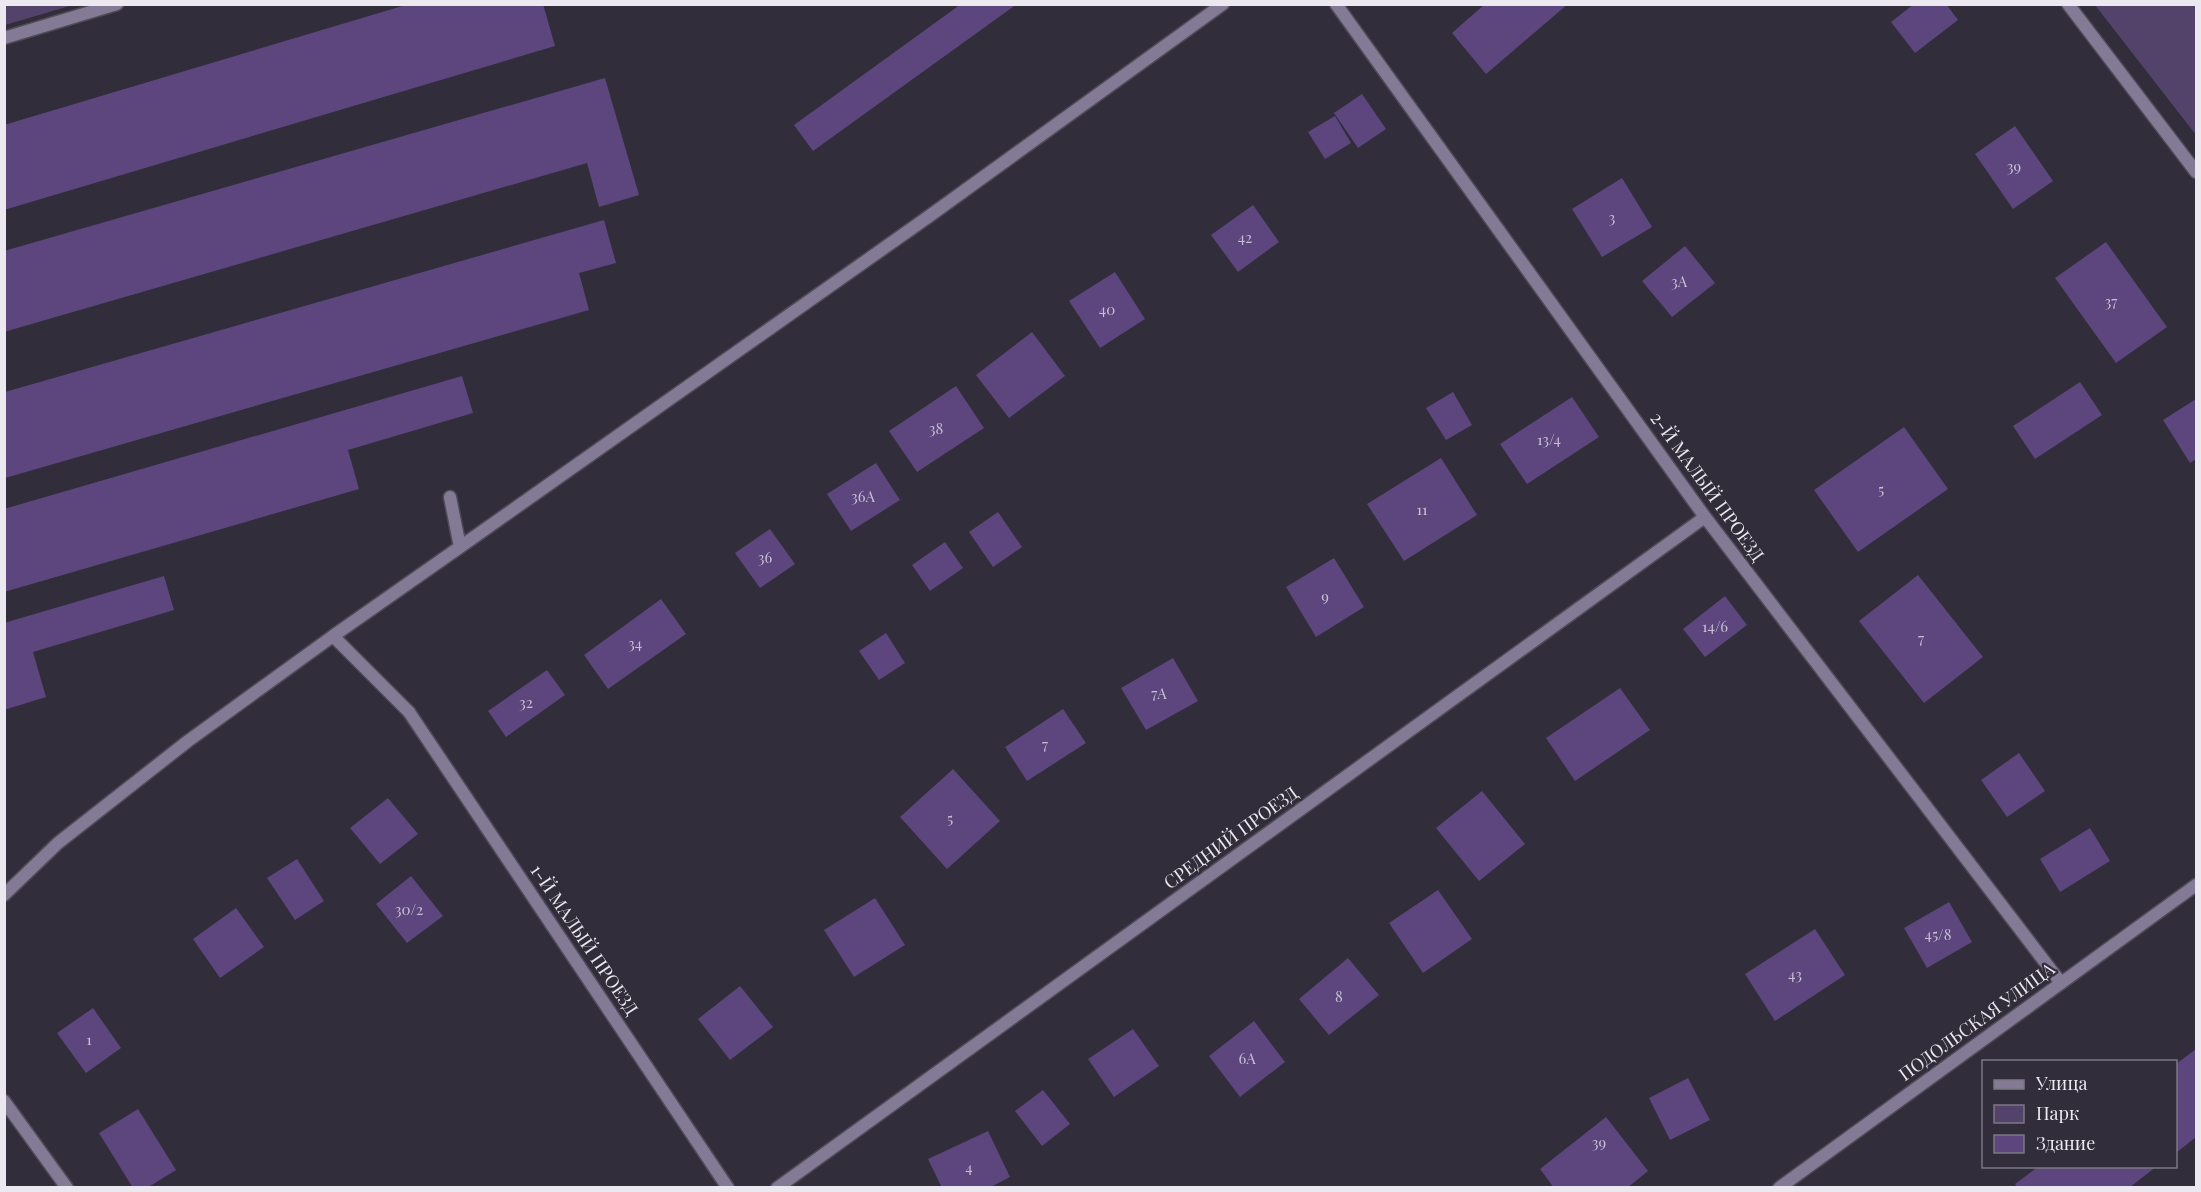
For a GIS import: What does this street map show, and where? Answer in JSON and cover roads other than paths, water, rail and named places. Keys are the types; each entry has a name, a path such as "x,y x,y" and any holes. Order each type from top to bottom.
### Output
{"street":[{"path":"4,38 117,4"},
{"path":"4,896 58,843 188,741 333,636 928,217 1223,4"},
{"name":"2-Й МАЛЫЙ ПРОЕЗД","path":"1336,4 1705,517 2061,983"},
{"path":"2068,4 2196,172"},
{"path":"450,497 460,547"},
{"name":"СРЕДНИЙ ПРОЕЗД","path":"777,1188 1705,517"},
{"name":"1-Й МАЛЫЙ ПРОЕЗД","path":"333,636 409,712 729,1188"},
{"name":"ПОДОЛЬСКАЯ УЛИЦА","path":"1779,1188 2196,885"},
{"path":"4,1101 67,1188"}]}
